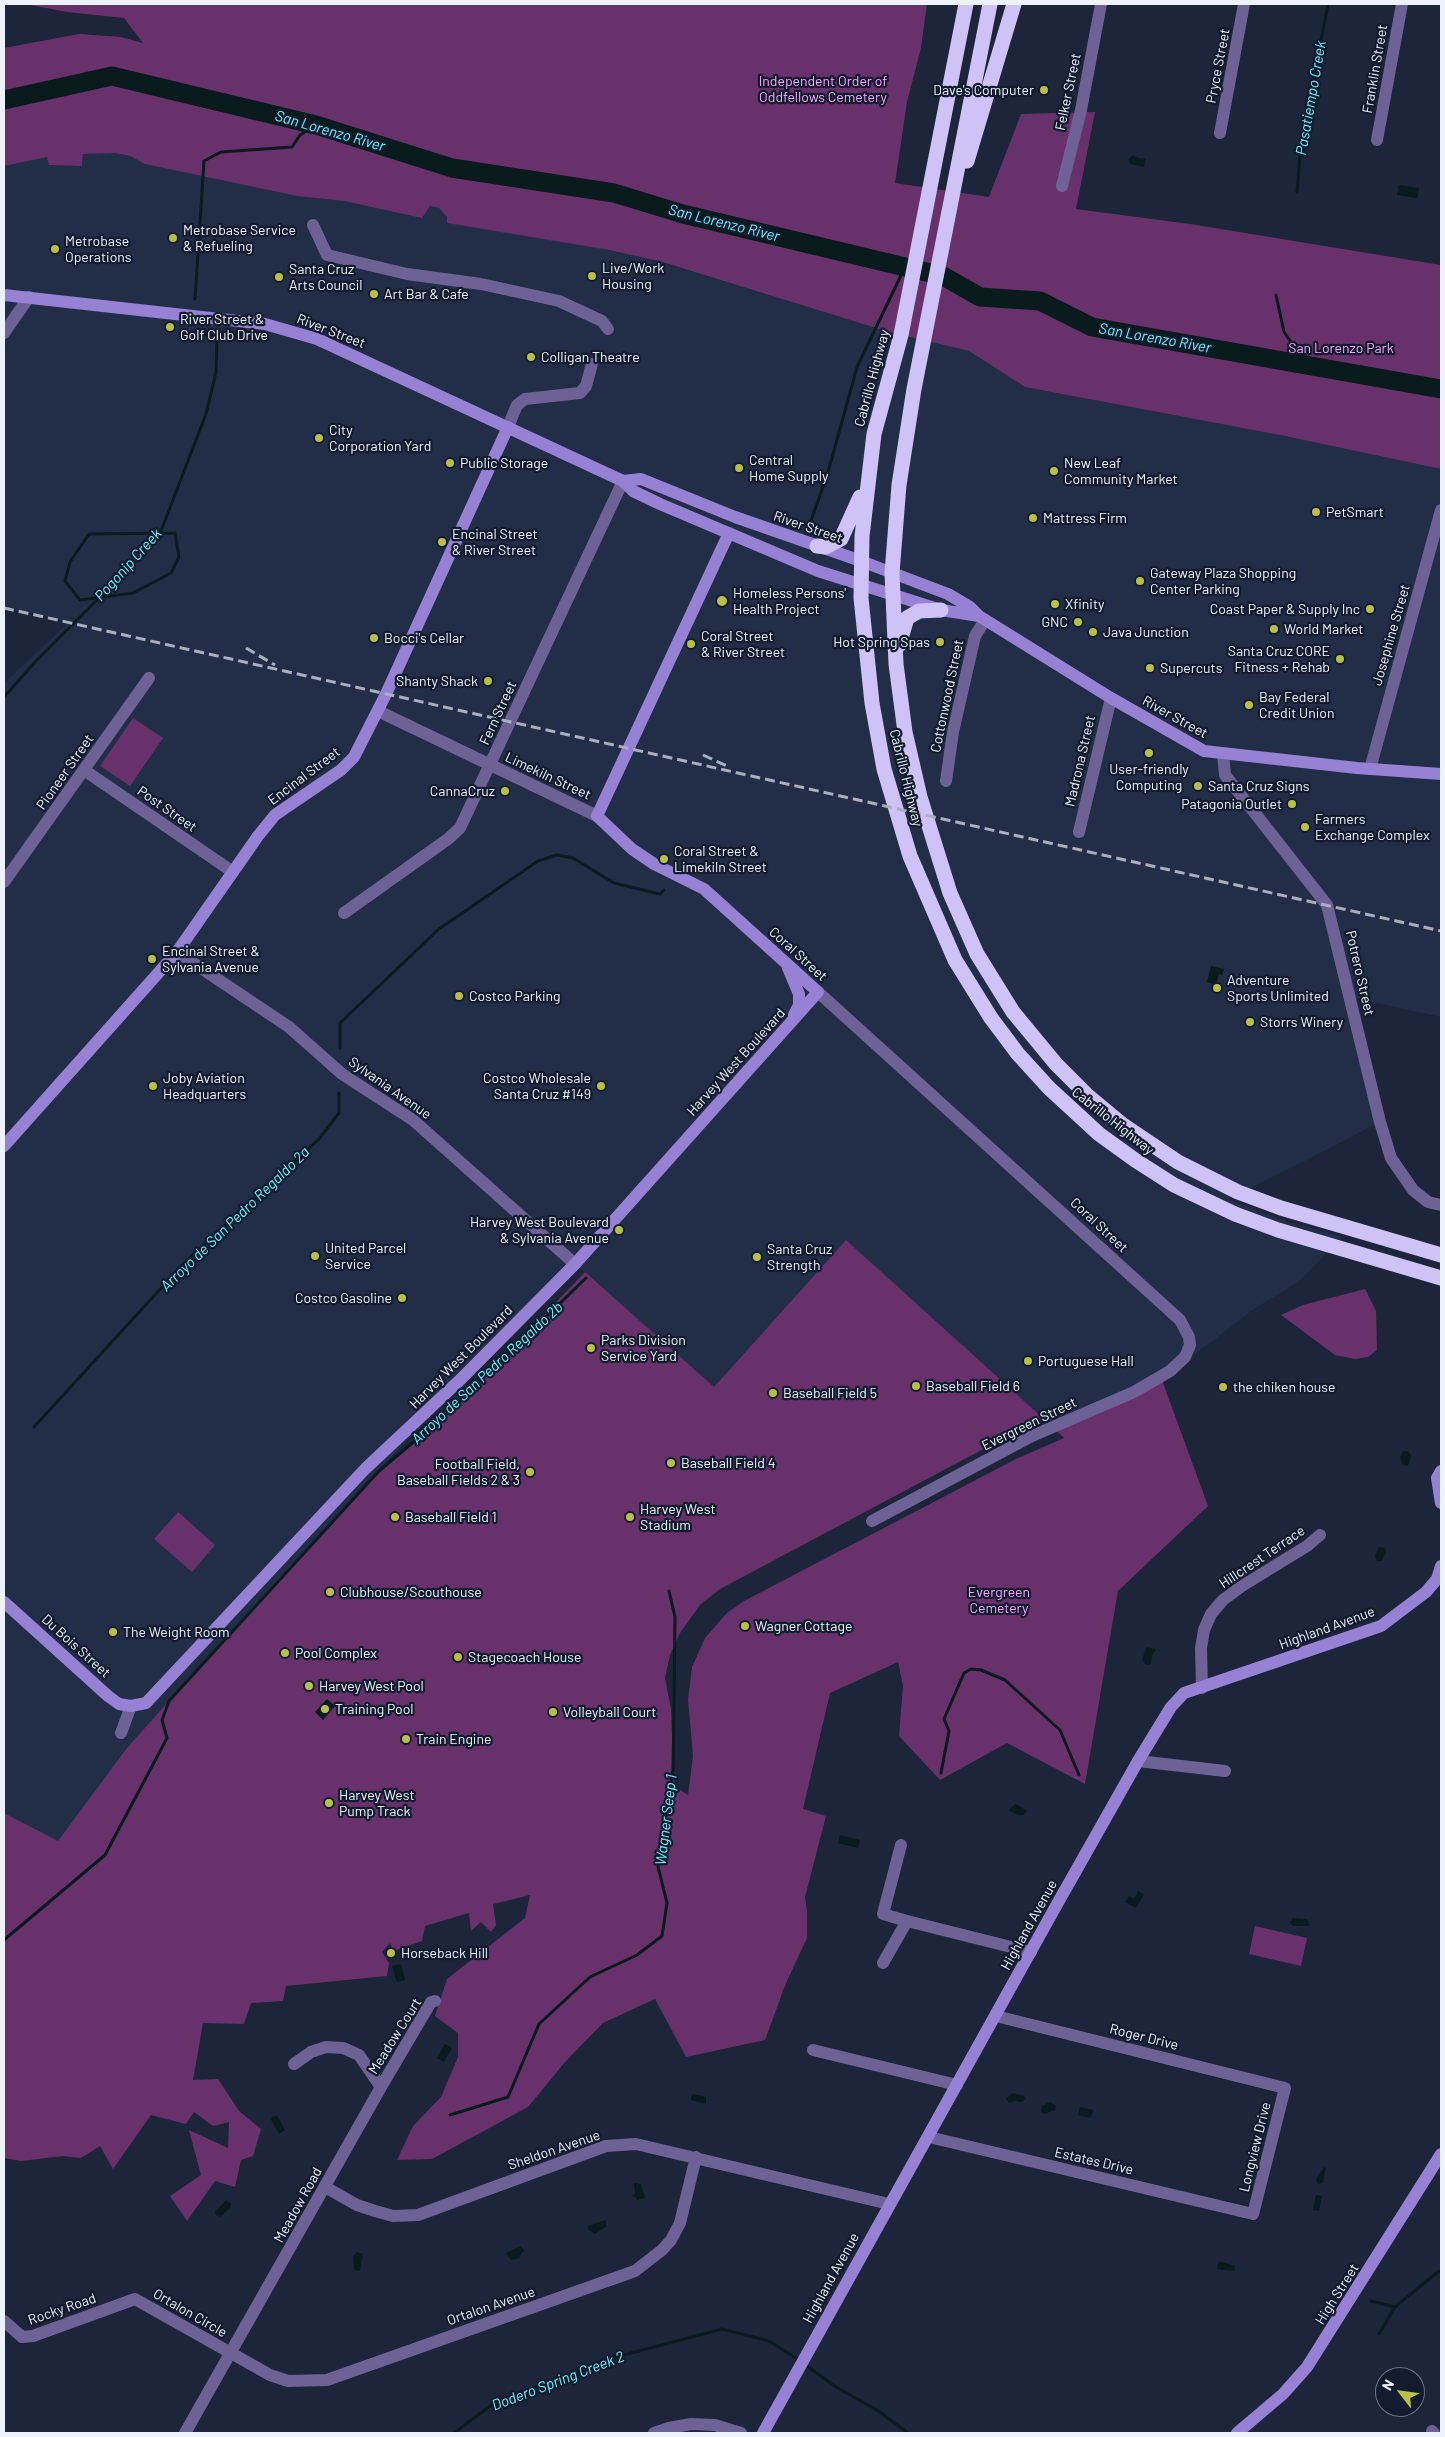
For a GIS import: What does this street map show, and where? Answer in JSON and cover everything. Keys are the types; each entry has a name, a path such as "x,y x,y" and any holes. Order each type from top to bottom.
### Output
{"highway":[{"path":"945,112 958,4"},
{"name":"Cabrillo Highway","path":"966,4 901,334 876,423 867,479 861,561 864,636 876,725 890,791 905,841 927,899 955,960 982,1006 1018,1054 1065,1104 1098,1134 1148,1169 1194,1195 1235,1214 1278,1230 1441,1278"},
{"name":"Cabrillo Highway","path":"990,4 923,338 899,485 892,573 896,664 914,776 936,850 958,914 977,954 1000,993 1027,1030 1056,1064 1088,1096 1123,1125 1159,1150 1205,1176 1281,1208 1441,1255"},
{"path":"946,222 1014,4"},
{"path":"817,546 831,546 841,539 849,525 867,479"},
{"path":"896,664 902,632 907,618 924,610 941,610"}],"street":[{"name":"Felker Street","path":"1062,186 1081,110 1101,4"},
{"name":"Pryce Street","path":"1220,133 1244,4"},
{"name":"Franklin Street","path":"1377,140 1402,4"},
{"path":"313,225 327,255 407,274 481,284 559,301 602,321 608,329"},
{"name":"River Street","path":"4,295 265,324 340,348 623,481 633,491 818,571 941,610 982,618"},
{"path":"4,332 29,297"},
{"path":"508,427 518,405 525,399 580,393 586,386 592,364"},
{"name":"Encinal Street","path":"4,1146 177,952 275,816 341,770 354,757 378,711 500,449 508,427"},
{"name":"River Street","path":"623,481 641,479 735,517 861,561 958,599 982,618 1111,698 1204,751 1370,769 1441,774"},
{"name":"Fern Street","path":"344,912 448,839 460,828 623,481"},
{"name":"Josephine Street","path":"1370,769 1441,510"},
{"path":"597,816 729,533"},
{"name":"Cottonwood Street","path":"946,781 953,732 975,636 982,618"},
{"name":"Pioneer Street","path":"4,882 149,678"},
{"name":"Madrona Street","path":"1079,832 1111,698"},
{"name":"Limekiln Street","path":"378,711 597,816"},
{"name":"Potrero Street","path":"1223,754 1225,775 1327,905 1378,1114 1391,1158 1413,1190 1428,1202 1441,1205"},
{"name":"Post Street","path":"84,770 233,872"},
{"name":"Coral Street","path":"597,816 632,849 654,864 704,889 786,962 1180,1320 1189,1337 1190,1345"},
{"name":"Sylvania Avenue","path":"177,952 289,1028 342,1074 413,1120 575,1264"},
{"path":"786,962 799,994 799,1005 790,1024"},
{"name":"Harvey West Boulevard","path":"131,1706 146,1703 157,1694 296,1540 365,1469 461,1379 575,1264 818,992"},
{"name":"Evergreen Street","path":"872,1521 1032,1436 1134,1392 1170,1371 1185,1357 1190,1345"},
{"path":"1441,1470 1437,1478 1441,1503"},
{"name":"Hillcrest Terrace","path":"1202,1688 1201,1648 1204,1630 1211,1614 1223,1600 1242,1586 1307,1546 1320,1535"},
{"name":"Highland Avenue","path":"763,2433 889,2204 929,2138 1030,1952 1138,1761 1171,1707 1184,1693 1381,1626 1426,1592 1437,1579 1441,1566"},
{"name":"Du Bois Street","path":"4,1602 108,1696 119,1704 131,1706"},
{"path":"121,1733 131,1706"},
{"path":"1138,1761 1225,1771"},
{"path":"901,1845 883,1914 1030,1952"},
{"path":"883,1963 907,1921"},
{"name":"Meadow Court","path":"381,2087 431,2002 435,2001"},
{"name":"Roger Drive","path":"996,2016 1285,2088"},
{"path":"294,2064 311,2052 326,2047 343,2048 359,2056 381,2087"},
{"path":"814,2050 957,2086"},
{"name":"Meadow Road","path":"185,2433 381,2087"},
{"name":"Longview Drive","path":"1254,2214 1285,2088"},
{"name":"Estates Drive","path":"929,2138 1254,2214"},
{"name":"Sheldon Avenue","path":"325,2187 357,2205 375,2211 393,2216 418,2215 606,2146 636,2144 889,2204"},
{"name":"High Street","path":"1237,2433 1283,2394 1307,2368 1441,2154"},
{"name":"Ortalon Avenue","path":"231,2354 270,2375 288,2381 327,2380 635,2271 662,2250 671,2240 680,2223 696,2157"},
{"name":"Ortalon Circle","path":"135,2299 231,2354"},
{"name":"Rocky Road","path":"4,2321 22,2337 33,2336 135,2299"},
{"path":"654,2433 691,2424 714,2425 741,2433"}],"shaded area":[{"path":"107,152 130,156 145,164 297,196 344,201 422,218 430,206 439,208 447,217 447,223 548,238 644,257 889,332 969,351 1025,387 1285,436 1441,469 1441,1017 1354,998 1385,1119 1228,1199 1280,1219 1342,1237 1298,1282 1254,1309 1156,1384 1053,1428 845,1241 713,1388 573,1262 289,1567 58,1842 4,1813 4,683 69,622 4,607 4,166 48,156 49,165 82,166 83,154"},
{"path":"1133,155 1138,158 1146,158 1144,167 1130,164 1128,159"},
{"path":"1399,185 1419,188 1417,198 1397,195"},
{"path":"1211,966 1224,969 1222,975 1219,974 1216,985 1207,982"},
{"path":"1403,1451 1408,1451 1411,1456 1408,1466 1403,1465 1400,1457"},
{"path":"1379,1547 1385,1548 1386,1552 1382,1561 1377,1561 1375,1556"},
{"path":"1147,1647 1156,1649 1149,1665 1145,1664 1142,1659"},
{"name":"Training Pool","path":"327,1699 335,1706 323,1720 315,1712"},
{"path":"1016,1804 1027,1811 1024,1815 1018,1815 1008,1810"},
{"path":"840,1835 860,1840 858,1848 838,1843"},
{"path":"1138,1891 1144,1894 1136,1908 1125,1902 1129,1896 1134,1899"},
{"path":"1293,1918 1307,1919 1310,1926 1293,1926 1290,1922"},
{"path":"401,1964 405,1980 397,1982 392,1966"},
{"path":"445,2044 452,2048 444,2062 437,2058"},
{"path":"1012,2093 1024,2096 1025,2099 1022,2102 1015,2101 1009,2103 1006,2099"},
{"path":"694,2094 706,2097 706,2104 691,2100 691,2096"},
{"path":"1050,2102 1056,2106 1055,2110 1044,2114 1041,2113 1042,2106"},
{"path":"1080,2107 1093,2110 1091,2118 1078,2115"},
{"path":"277,2115 285,2130 279,2134 270,2118"},
{"path":"1324,2167 1326,2168 1323,2183 1318,2184 1316,2179"},
{"path":"634,2183 641,2184 645,2198 637,2200 635,2196 632,2197 635,2194"},
{"path":"1316,2195 1322,2196 1319,2211 1313,2210"},
{"path":"226,2200 231,2204 230,2208 220,2217 216,2215 215,2212"},
{"path":"605,2220 607,2226 595,2234 588,2229 588,2226"},
{"path":"520,2246 524,2250 519,2258 511,2260 506,2253"},
{"path":"357,2252 363,2254 360,2271 354,2270 353,2256"},
{"path":"1219,2261 1235,2266 1234,2271 1217,2269"}],"green space":[{"name":"San Lorenzo Park","path":"25,4 927,4 921,48 907,102 895,183 989,197 1021,114 1095,112 1076,209 1190,224 1441,265 1441,469 1285,436 1025,387 969,351 889,332 659,261 609,250 447,223 447,217 439,208 430,206 422,218 344,201 297,196 145,164 130,156 115,153 83,154 82,166 49,165 47,157 4,166 4,48 79,34 121,37 143,43 124,18 67,12"},
{"path":"133,718 163,738 130,786 100,766"},
{"name":"Evergreen Cemetery","path":"846,1240 1045,1420 1006,1437 720,1589 700,1605 680,1633 670,1655 665,1678 671,1709 674,1786 688,1795 693,1756 688,1699 692,1667 705,1638 727,1613 744,1601 1016,1459 1064,1438 1053,1428 1162,1380 1208,1506 1118,1591 1085,1784 1007,1743 940,1780 899,1736 903,1686 898,1662 830,1693 803,1809 826,1816 805,1897 807,1938 786,1983 765,2040 686,2057 655,1999 603,2023 565,2062 528,2107 432,2159 397,2160 413,2126 441,2097 458,2057 458,2033 435,2016 447,1979 525,1918 530,1895 493,1904 496,1925 491,1932 481,1922 471,1931 469,1913 425,1926 422,1941 393,1951 390,1943 382,1952 389,1963 387,1976 286,1986 283,2001 251,2003 244,2024 203,2023 193,2080 218,2079 239,2111 261,2129 253,2156 241,2160 235,2187 215,2181 187,2221 170,2196 201,2175 189,2130 228,2148 229,2122 213,2126 194,2112 186,2124 151,2115 113,2169 100,2146 81,2158 63,2156 21,2161 4,2158 4,1813 58,1841 127,1748 289,1567 368,1483 498,1363 585,1272 714,1387"},
{"path":"1365,1289 1376,1311 1377,1350 1368,1357 1355,1359 1335,1355 1281,1315 1303,1305"},
{"path":"178,1512 215,1545 192,1572 154,1539"},
{"path":"1255,1926 1307,1938 1301,1966 1249,1954"}],"waterway":[{"name":"Pasatiempo Creek","path":"1297,192 1301,144 1328,4"},
{"name":"San Lorenzo River","path":"4,100 112,76 316,125 452,168 614,193 683,214 943,276 980,297 1040,301 1092,327 1441,389"},
{"name":"Pogonip Creek","path":"195,299 204,161 221,152 292,147 300,135 316,125"},
{"path":"805,537 827,476 857,367 905,267"},
{"name":"Pasatiempo Creek","path":"1276,295 1284,332 1307,365"},
{"name":"Pogonip Creek","path":"4,697 37,660 138,559 161,531 206,414 216,372 217,337 197,331"},
{"path":"175,533 179,557 171,573 133,593 80,600 65,581 70,562 89,534 175,533"},
{"name":"Arroyo de San Pedro Regaldo 2a","path":"340,1048 340,1023 439,929 538,861 557,855 573,858 614,883 660,894 664,890"},
{"name":"Arroyo de San Pedro Regaldo 2a","path":"34,1427 185,1262 318,1140 339,1113 339,1093"},
{"name":"Arroyo de San Pedro Regaldo 2b","path":"4,1940 105,1855 167,1738 162,1720 169,1701 379,1471 442,1418 586,1278"},
{"name":"Wagner Seep 1","path":"450,2115 508,2097 539,2024 590,1977 637,1955 662,1936 667,1903 658,1867 673,1769 675,1617 669,1591"},
{"path":"941,1773 949,1731 944,1719 964,1673 971,1669 981,1670 1005,1680 1060,1730 1079,1775"},
{"path":"1371,2301 1395,2307 1439,2271 1441,2272"},
{"path":"1379,2334 1395,2307"},
{"name":"Dodero Spring Creek 2","path":"454,2433 490,2406 605,2360 722,2329 769,2341 799,2360"},
{"name":"Dodero Spring Creek 2","path":"804,2364 836,2387 877,2410 908,2433"}],"railway":[{"path":"4,608 1441,931"},
{"path":"246,648 275,665"},
{"path":"703,755 729,767"}],"place":[{"name":"Dave's Computer","path":"1044,90"},
{"name":"Metrobase Service & Refueling","path":"173,238"},
{"name":"Metrobase Operations","path":"55,249"},
{"name":"Live/Work Housing","path":"592,276"},
{"name":"Santa Cruz Arts Council","path":"279,277"},
{"name":"Art Bar & Cafe","path":"374,294"},
{"name":"River Street & Golf Club Drive","path":"170,327"},
{"name":"Colligan Theatre","path":"531,357"},
{"name":"City Corporation Yard","path":"319,438"},
{"name":"Public Storage","path":"450,463"},
{"name":"Central Home Supply","path":"739,468"},
{"name":"New Leaf Community Market","path":"1054,471"},
{"name":"PetSmart","path":"1316,512"},
{"name":"Mattress Firm","path":"1033,518"},
{"name":"Encinal Street & River Street","path":"442,542"},
{"name":"Gateway Plaza Shopping Center Parking","path":"1140,581"},
{"name":"Homeless Persons' Health Project","path":"722,601"},
{"name":"Xfinity","path":"1055,604"},
{"name":"Coast Paper & Supply Inc","path":"1370,609"},
{"name":"GNC","path":"1078,622"},
{"name":"World Market","path":"1274,629"},
{"name":"Java Junction","path":"1093,632"},
{"name":"Bocci's Cellar","path":"374,638"},
{"name":"Hot Spring Spas","path":"940,642"},
{"name":"Coral Street & River Street","path":"691,644"},
{"name":"Santa Cruz CORE Fitness + Rehab","path":"1340,659"},
{"name":"Supercuts","path":"1150,668"},
{"name":"Shanty Shack","path":"488,681"},
{"name":"Bay Federal Credit Union","path":"1249,705"},
{"name":"User-friendly Computing","path":"1149,753"},
{"name":"Santa Cruz Signs","path":"1198,786"},
{"name":"CannaCruz","path":"505,791"},
{"name":"Patagonia Outlet","path":"1292,804"},
{"name":"Farmers Exchange Complex","path":"1305,827"},
{"name":"Coral Street & Limekiln Street","path":"664,859"},
{"name":"Encinal Street & Sylvania Avenue","path":"152,959"},
{"name":"Adventure Sports Unlimited","path":"1217,988"},
{"name":"Costco Parking","path":"459,996"},
{"name":"Storrs Winery","path":"1250,1022"},
{"name":"Joby Aviation Headquarters","path":"153,1086"},
{"name":"Costco Wholesale Santa Cruz #149","path":"601,1086"},
{"name":"Harvey West Boulevard & Sylvania Avenue","path":"619,1230"},
{"name":"United Parcel Service","path":"315,1256"},
{"name":"Santa Cruz Strength","path":"757,1257"},
{"name":"Costco Gasoline","path":"402,1298"},
{"name":"Parks Division Service Yard","path":"591,1348"},
{"name":"Portuguese Hall","path":"1028,1361"},
{"name":"Baseball Field 6","path":"916,1386"},
{"name":"the chiken house","path":"1223,1387"},
{"name":"Baseball Field 5","path":"773,1393"},
{"name":"Baseball Field 4","path":"671,1463"},
{"name":"Football Field, Baseball Fields 2 & 3","path":"530,1472"},
{"name":"Baseball Field 1","path":"395,1517"},
{"name":"Harvey West Stadium","path":"630,1517"},
{"name":"Clubhouse/Scouthouse","path":"330,1592"},
{"name":"Wagner Cottage","path":"745,1626"},
{"name":"The Weight Room","path":"113,1632"},
{"name":"Pool Complex","path":"285,1653"},
{"name":"Stagecoach House","path":"458,1657"},
{"name":"Harvey West Pool","path":"309,1686"},
{"name":"Training Pool","path":"325,1709"},
{"name":"Volleyball Court","path":"553,1712"},
{"name":"Train Engine","path":"406,1739"},
{"name":"Harvey West Pump Track","path":"329,1803"},
{"name":"Horseback Hill","path":"391,1953"}],"park label":[{"name":"Independent Order of Oddfellows Cemetery","path":"823,89"}]}
